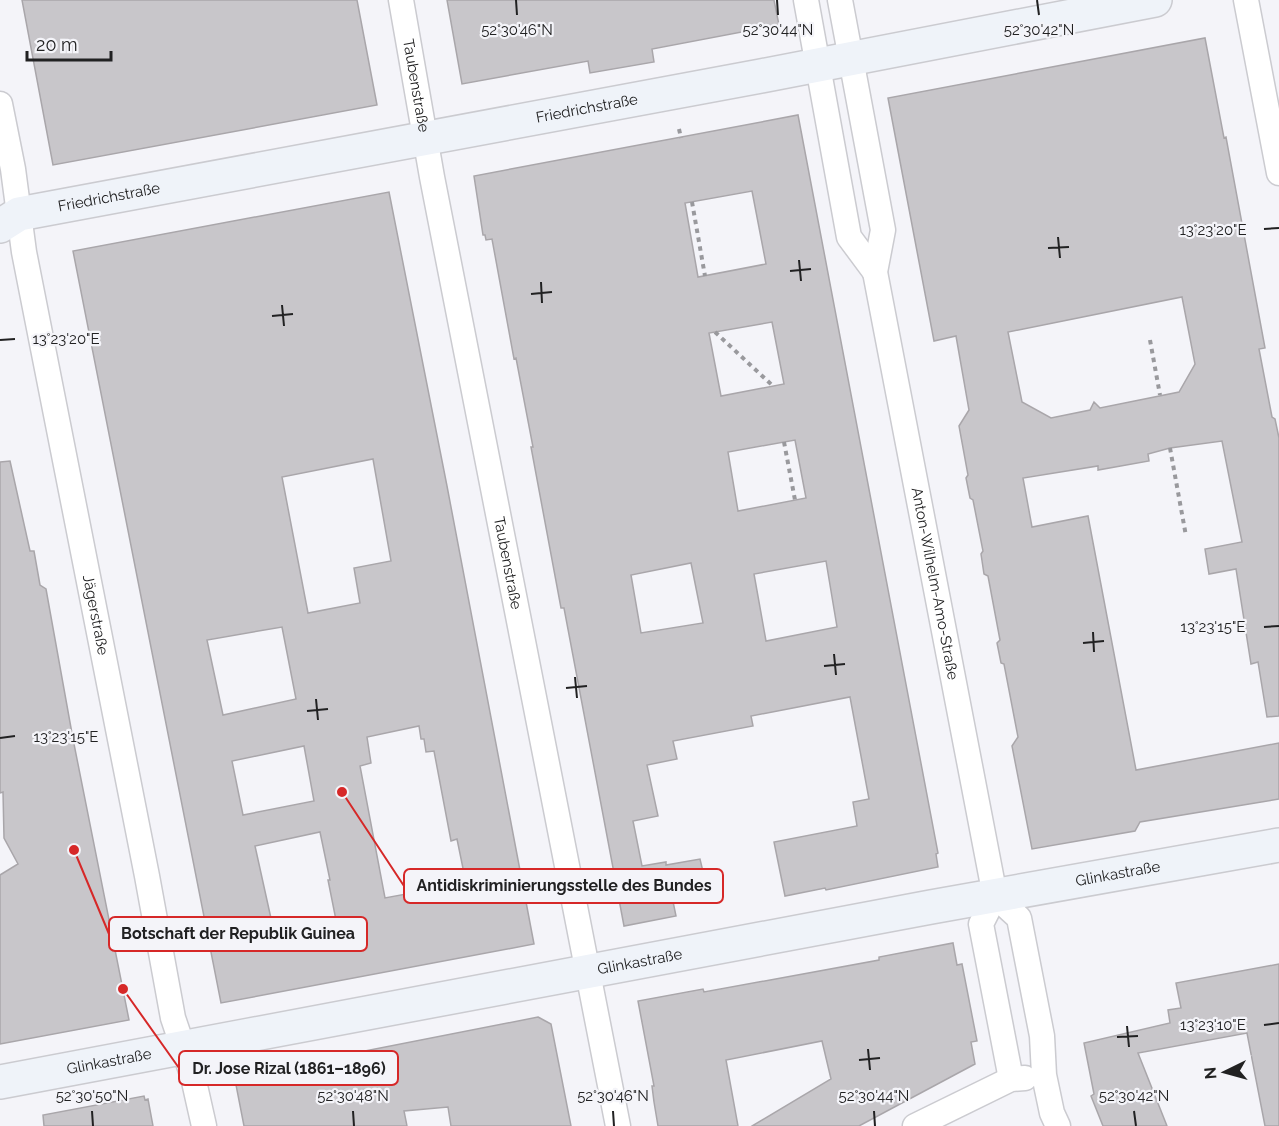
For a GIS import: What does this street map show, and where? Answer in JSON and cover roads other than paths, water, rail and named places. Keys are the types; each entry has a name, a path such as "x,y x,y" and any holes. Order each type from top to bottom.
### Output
{"street":[{"name":"Taubenstraße","path":"401,0 586,972 618,1126"},
{"name":"Anton-Wilhelm-Amo-Straße","path":"806,0 849,237 875,272"},
{"name":"Anton-Wilhelm-Amo-Straße","path":"840,0 883,230 875,272 995,896"},
{"name":"Friedrichstraße","path":"6,216 1155,0"},
{"path":"1246,0 1279,174"},
{"name":"Jägerstraße","path":"0,104 6,216 24,252 173,1018 193,1077 204,1126"},
{"name":"Glinkastraße","path":"0,1082 1279,845"},
{"path":"1011,1079 981,924 995,896 1019,918 1042,1036 1044,1075 1052,1113 1058,1126"},
{"path":"915,1126 951,1118 1011,1079 1044,1075"}],"place":[{"name":"Antidiskriminierungsstelle des Bundes","path":"342,792"},
{"name":"Botschaft der Republik Guinea","path":"74,850"},
{"name":"Dr. Jose Rizal (1861–1896)","path":"123,989"}]}
